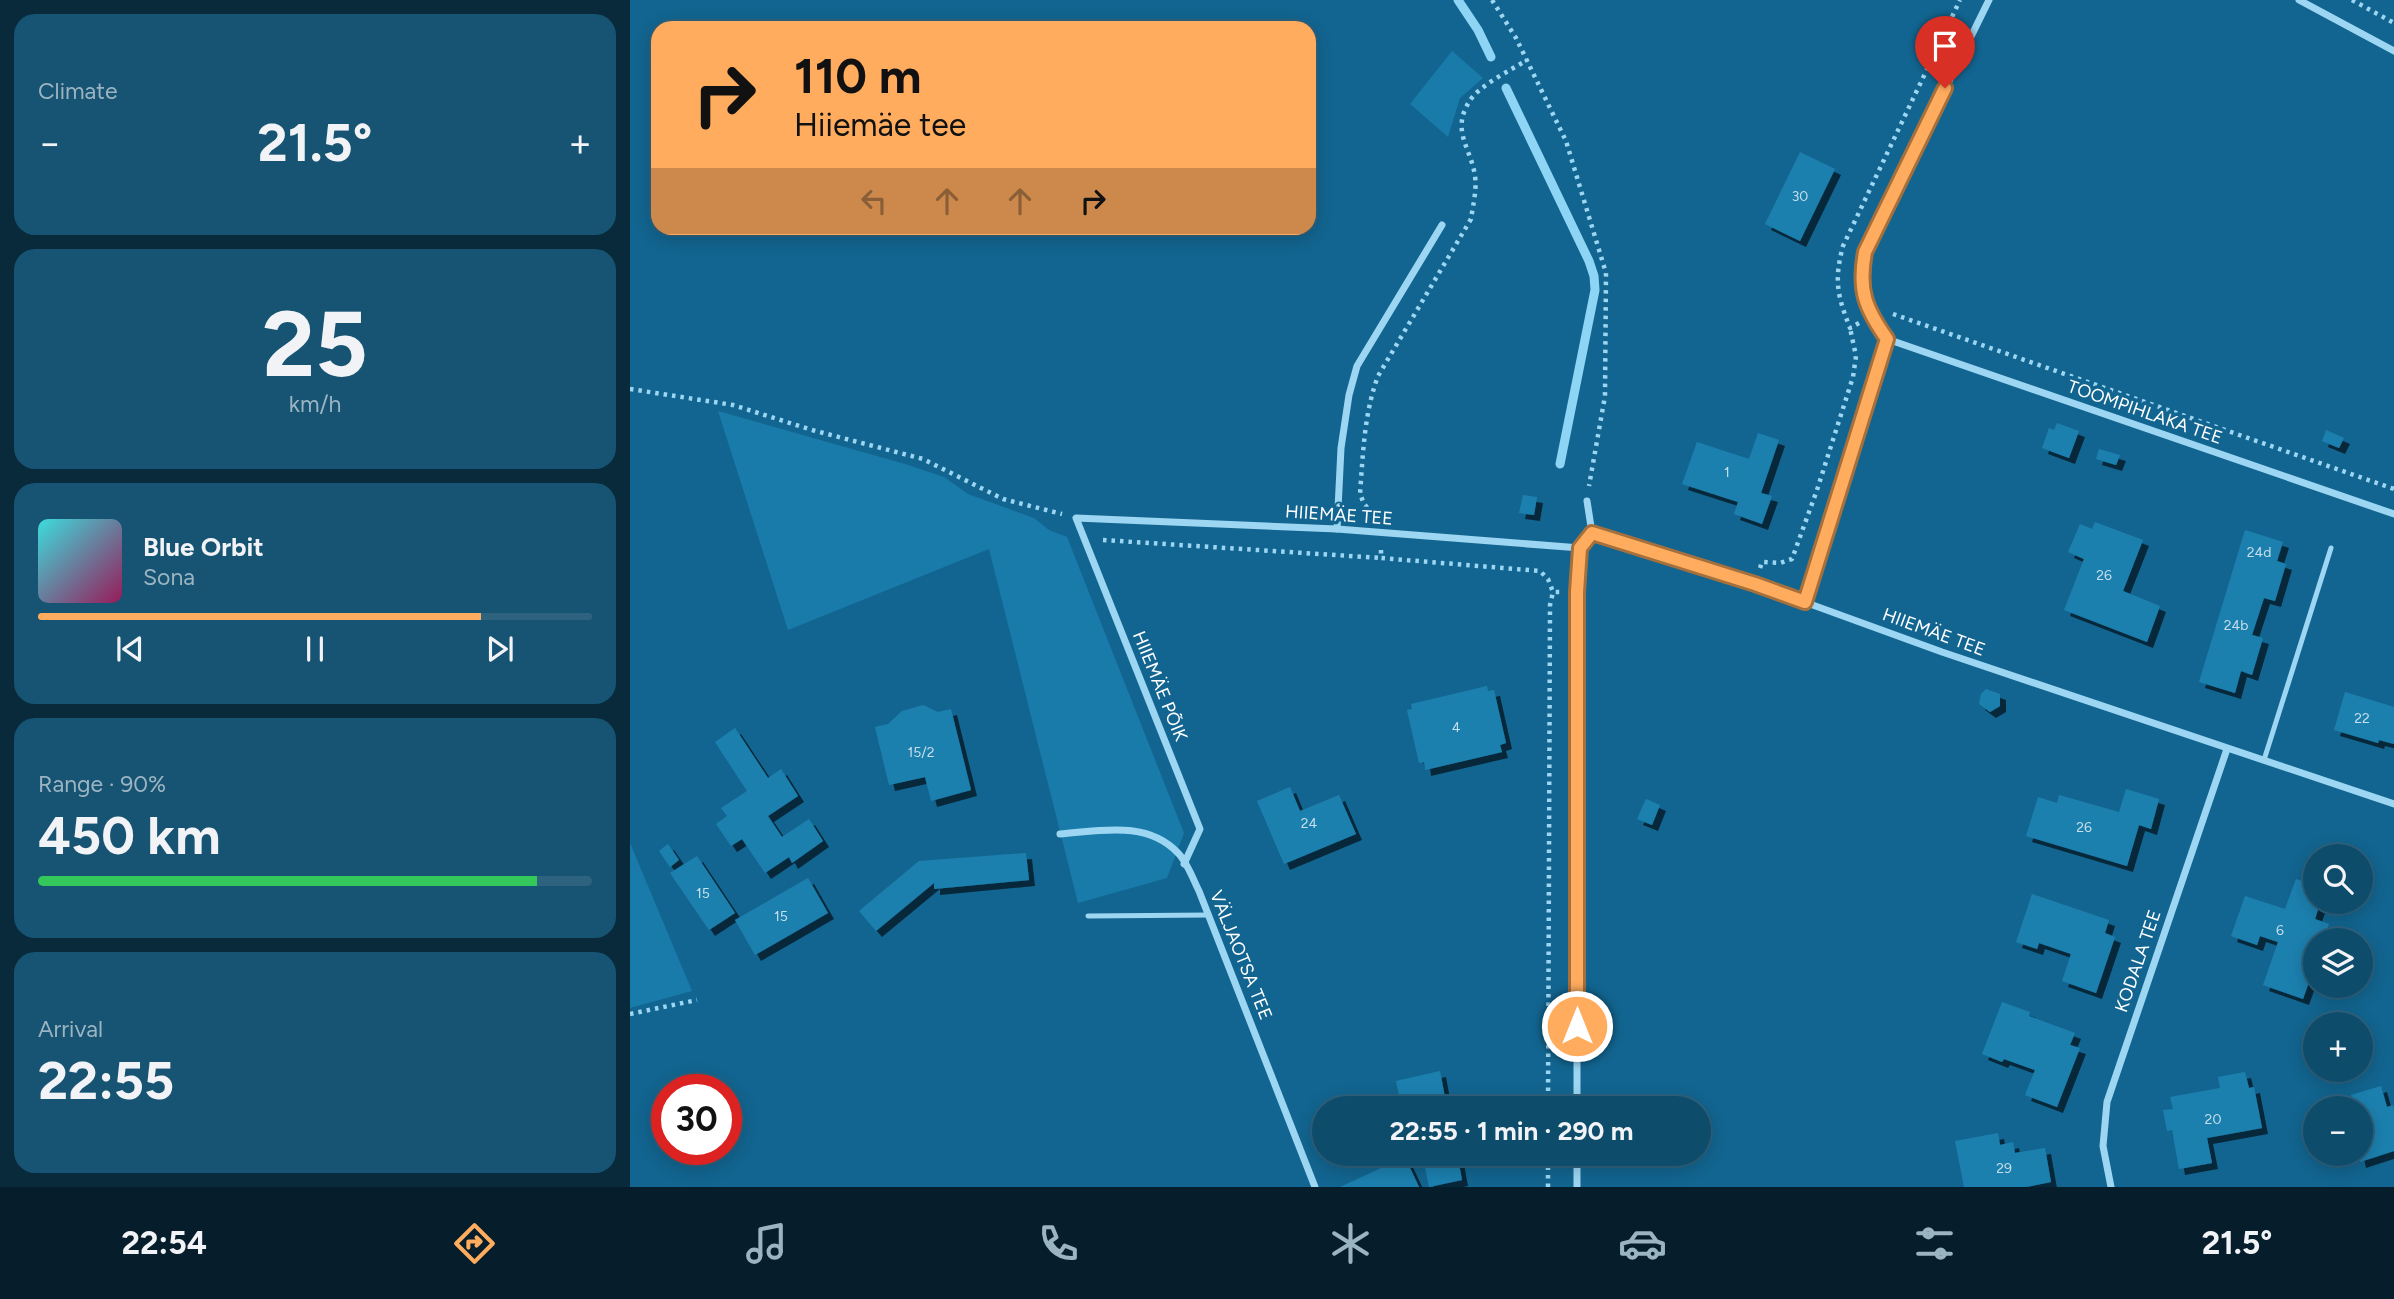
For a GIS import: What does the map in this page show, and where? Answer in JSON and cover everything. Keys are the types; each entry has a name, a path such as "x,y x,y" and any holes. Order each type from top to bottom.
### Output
{"street":[{"path":"1805,602 1887,339 1871,317 1860,278 1865,252 1989,0"},
{"path":"2299,0 2394,51"},
{"path":"1337,529 1341,449 1349,395 1357,366 1442,225"},
{"name":"TOOMPIHLAKA TEE","path":"1887,339 2394,514"},
{"path":"1577,1096 1577,592 1580,548 1592,533 1587,501"},
{"name":"HIIEMÄE TEE","path":"1076,518 1337,529 1580,548"},
{"name":"HIIEMÄE PÕIK","path":"1076,518 1200,829 1184,864"},
{"name":"HIIEMÄE TEE","path":"1592,533 1755,584 1942,652 2394,804"},
{"name":"KODALA TEE","path":"2111,1187 2103,1146 2107,1102 2227,749"},
{"name":"VÄLJAOTSA TEE","path":"1060,834 1132,829 1155,836 1179,853 1209,915 1315,1187"},
{"path":"1577,1166 1577,1187"}],"lane":[{"path":"2264,760 2331,548"},
{"path":"1088,916 1209,915"}],"path":[{"path":"1492,0 1516,38 1566,141 1606,273 1605,396 1587,501"},
{"path":"2352,0 2394,23"},
{"path":"1381,558 1382,517 1370,513 1360,494 1367,412 1371,396 1378,376 1471,219 1475,198 1475,174 1460,126 1469,102 1479,90 1527,60"},
{"path":"1871,317 1887,313 2394,489"},
{"path":"1755,584 1762,562 1780,563 1792,558 1853,377 1856,356 1850,328"},
{"path":"630,389 733,405 813,430 923,459 1003,499 1076,518"},
{"path":"1084,539 1529,569 1539,571 1548,579 1553,592 1550,605 1548,1096"},
{"path":"1553,592 1577,592"},
{"path":"630,1014 697,1000"},
{"path":"1548,1166 1548,1187"}],"shaded area":[{"path":"1452,51 1483,78 1460,98 1448,137 1410,104"},
{"path":"718,411 944,477 968,494 1034,518 1049,530 1067,537 1184,833 1167,878 1078,903 989,549 788,630"},
{"path":"630,843 692,991 630,1008"}],"building":[{"path":"1800,152 1835,169 1800,241 1765,224"},
{"path":"2057,423 2079,431 2069,458 2042,448 2049,428 2054,430"},
{"path":"2326,430 2344,438 2339,448 2322,441"},
{"path":"1758,433 1779,440 1761,493 1772,496 1762,524 1734,514 1738,502 1682,484 1697,442 1749,459"},
{"path":"2099,449 2120,455 2116,465 2096,459"},
{"path":"1523,495 1537,497 1534,515 1519,513"},
{"path":"2095,522 2143,540 2123,591 2160,606 2147,642 2064,610 2084,559 2068,552 2080,524 2092,529"},
{"path":"2245,530 2283,542 2277,561 2286,564 2275,601 2264,598 2252,635 2263,638 2252,675 2241,671 2235,693 2199,682"},
{"path":"1487,686 1488,691 1494,690 1506,743 1500,745 1502,752 1425,770 1424,762 1419,763 1407,710 1412,709 1411,704"},
{"path":"1986,689 2000,694 2000,706 1990,712 1979,704 1981,694"},
{"path":"2345,692 2394,707 2394,744 2379,740 2378,743 2334,730"},
{"path":"923,705 938,712 951,709 971,790 931,801 925,777 889,785 875,727 888,724 902,711"},
{"path":"735,728 768,778 781,769 798,796 768,816 782,837 809,819 823,841 792,863 789,857 765,873 742,839 731,846 716,824 727,816 721,808 747,791 715,742"},
{"path":"1290,787 1300,811 1339,795 1356,834 1284,864 1257,801"},
{"path":"2126,789 2159,799 2151,829 2139,825 2127,866 2026,836 2038,797 2057,803 2059,795 2119,812"},
{"path":"1646,799 1660,805 1652,825 1637,819"},
{"path":"668,844 679,860 670,867 659,851"},
{"path":"1026,853 1029,880 934,889 934,883 876,931 859,911 919,861"},
{"path":"697,856 735,913 709,930 670,873"},
{"path":"808,878 828,913 755,955 735,920"},
{"path":"2303,878 2303,914 2317,914 2315,919 2329,924 2328,928 2303,928 2303,999 2263,985 2278,942 2260,936 2257,945 2231,936 2245,896 2285,909 2296,879 2302,881"},
{"path":"2032,894 2109,920 2105,933 2115,937 2096,993 2062,981 2071,954 2039,943 2037,949 2016,942"},
{"path":"2002,1002 2030,1012 2029,1016 2075,1033 2070,1045 2080,1048 2057,1107 2025,1095 2035,1070 1982,1054"},
{"path":"1440,1071 1445,1096 1399,1096 1396,1081"},
{"path":"2245,1072 2249,1088 2254,1087 2262,1128 2207,1138 2212,1163 2179,1169 2172,1130 2167,1131 2163,1110 2173,1109 2170,1097 2220,1088 2218,1077"},
{"path":"2381,1086 2387,1107 2393,1105 2394,1110 2394,1151 2373,1158 2373,1096 2351,1095"},
{"path":"1998,1133 2000,1145 2013,1142 2015,1153 2045,1148 2051,1182 2026,1187 1964,1187 1955,1141"},
{"path":"1386,1166 1409,1166 1419,1187 1340,1187"},
{"path":"1425,1166 1459,1166 1462,1180 1429,1187"}],"waterway":[{"path":"1458,0 1478,30 1491,57"},
{"path":"1506,88 1594,276 1595,290 1560,464"}],"route":[{"path":"1577,1026 1577,592 1580,548 1592,533 1805,602 1887,339 1871,317 1860,278 1865,252 1945,88"}]}
